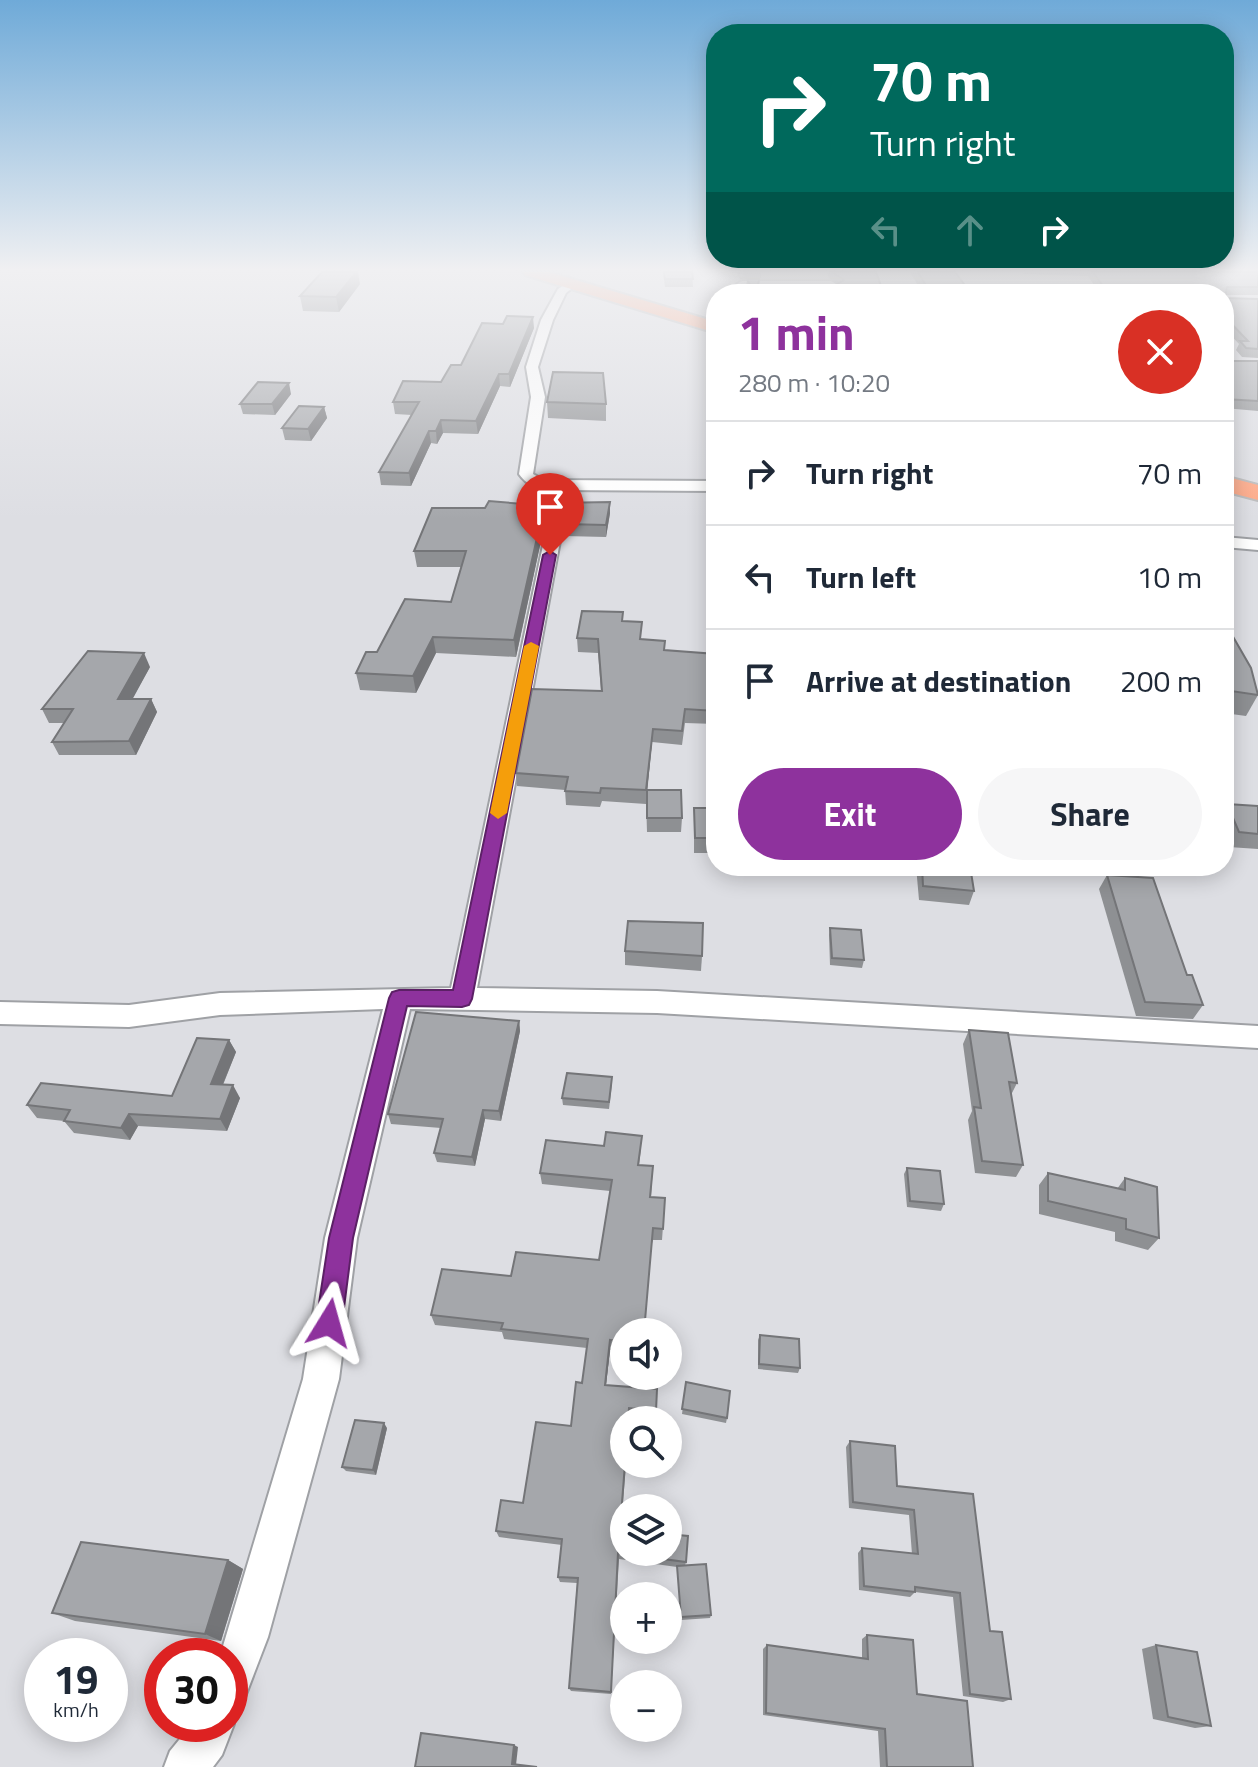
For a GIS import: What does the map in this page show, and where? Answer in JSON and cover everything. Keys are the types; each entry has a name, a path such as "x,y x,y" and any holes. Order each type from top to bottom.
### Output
{"highway":[{"path":"1234,469 1258,476"},
{"path":"1234,486 1258,493"}],"street":[{"path":"536,354 532,367 538,397 526,474 538,484 706,486"},
{"path":"462,999 555,525 539,509"},
{"path":"1234,543 1258,545"},
{"path":"248,1638 321,1379 341,1238 399,998"},
{"path":"0,1013 129,1016 220,1004 399,998 657,1002 1258,1037"},
{"path":"186,1767 205,1742"}],"building":[{"path":"466,354 517,354 509,374 499,374 476,421 441,420 436,431 429,431 409,473 379,472 419,402 393,402 403,381 441,382 451,365 461,365"},
{"path":"1234,361 1258,361 1258,401 1234,400"},
{"path":"553,372 603,373 606,404 547,402"},
{"path":"258,382 289,383 272,404 240,404"},
{"path":"299,406 324,407 308,429 282,428"},
{"path":"525,497 543,511 514,640 433,637 413,676 356,673 366,652 377,652 405,599 451,602 466,551 414,551 432,508 485,508 489,501 523,504"},
{"path":"610,502 606,525 564,524 565,512 556,503"},
{"path":"582,611 623,612 622,621 642,622 640,639 665,641 664,650 706,653 706,710 685,709 682,731 653,729 646,790 601,788 600,793 565,791 568,777 516,773 532,689 602,691 598,639 577,638"},
{"path":"1234,638 1251,668 1258,695 1234,691"},
{"path":"88,651 144,653 118,699 151,699 129,741 52,742 73,709 42,709"},
{"path":"647,790 681,790 682,818 647,818"},
{"path":"1234,804 1258,806 1258,834 1239,832 1234,820"},
{"path":"694,808 706,808 706,838 695,838"},
{"path":"922,876 972,876 974,891 923,886"},
{"path":"1107,876 1153,878 1187,975 1192,975 1203,1005 1145,1002"},
{"path":"628,921 703,923 702,956 625,951"},
{"path":"830,928 861,930 864,960 832,958"},
{"path":"416,1012 519,1021 499,1111 483,1110 472,1157 434,1153 443,1119 388,1114"},
{"path":"969,1030 1008,1033 1017,1083 1009,1082 1023,1165 982,1161 974,1107 981,1108"},
{"path":"197,1038 229,1040 211,1084 233,1085 220,1119 129,1114 121,1128 64,1121 70,1110 27,1105 41,1083 172,1096"},
{"path":"567,1073 612,1077 609,1102 562,1098"},
{"path":"606,1132 642,1136 638,1165 653,1166 650,1197 665,1198 663,1229 653,1228 645,1318 610,1318 605,1385 610,1385 610,1390 657,1390 656,1406 610,1406 610,1478 624,1478 623,1494 610,1494 610,1566 617,1566 617,1582 610,1582 610,1654 613,1654 610,1692 569,1688 578,1578 558,1577 562,1539 496,1531 501,1500 523,1503 536,1422 571,1426 576,1382 582,1383 588,1339 501,1329 503,1323 431,1315 442,1269 511,1276 516,1252 599,1260 612,1180 540,1173 546,1140 604,1146"},
{"path":"907,1168 940,1171 944,1204 910,1201"},
{"path":"1048,1173 1125,1190 1125,1178 1157,1187 1159,1238 1126,1229 1126,1219 1048,1201"},
{"path":"760,1335 799,1339 800,1368 759,1364"},
{"path":"686,1382 730,1391 727,1418 682,1409"},
{"path":"355,1420 384,1423 373,1470 342,1467"},
{"path":"850,1441 895,1446 897,1486 973,1494 990,1631 1002,1632 1011,1699 970,1694 960,1593 915,1587 915,1592 864,1586 862,1548 918,1554 914,1510 853,1502"},
{"path":"682,1535 688,1536 686,1562 682,1561"},
{"path":"81,1542 228,1560 205,1634 52,1613"},
{"path":"706,1564 711,1615 682,1617 682,1582 678,1582 677,1566"},
{"path":"867,1635 913,1640 917,1694 967,1701 973,1767 887,1767 885,1729 766,1713 767,1645 868,1659"},
{"path":"1156,1645 1197,1652 1211,1726 1168,1717"},
{"path":"421,1733 514,1745 512,1764 537,1767 415,1767"}],"slow traffic":[{"path":"498,813 531,646"}],"route":[{"path":"329,1323 341,1238 399,998 462,999 550,555"}]}
